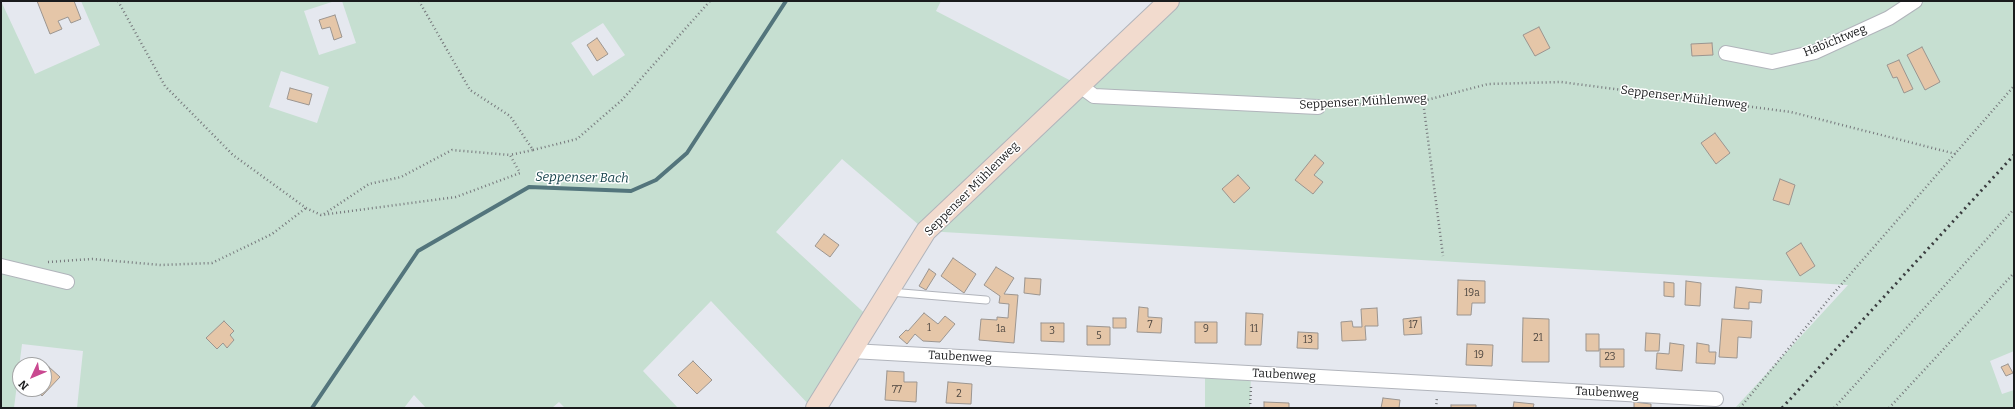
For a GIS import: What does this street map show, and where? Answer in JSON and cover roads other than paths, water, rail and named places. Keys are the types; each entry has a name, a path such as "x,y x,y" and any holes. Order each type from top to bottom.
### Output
{"street":[{"name":"Seppenser Mühlenweg","path":"816,408 926,231 1169,1"},
{"name":"Habichtweg","path":"1726,53 1772,62 1815,52 1889,18 1915,1"},
{"name":"Seppenser Mühlenweg","path":"1079,85 1094,96 1318,107"},
{"path":"1,266 67,282"},
{"name":"Taubenweg","path":"852,351 1716,399"}],"lane":[{"path":"889,292 986,300"}],"waterway":[{"name":"Seppenser Bach","path":"312,408 418,251 529,187 631,191 656,180 687,153 786,1"}],"railway":[{"path":"1782,408 2014,155"}]}
